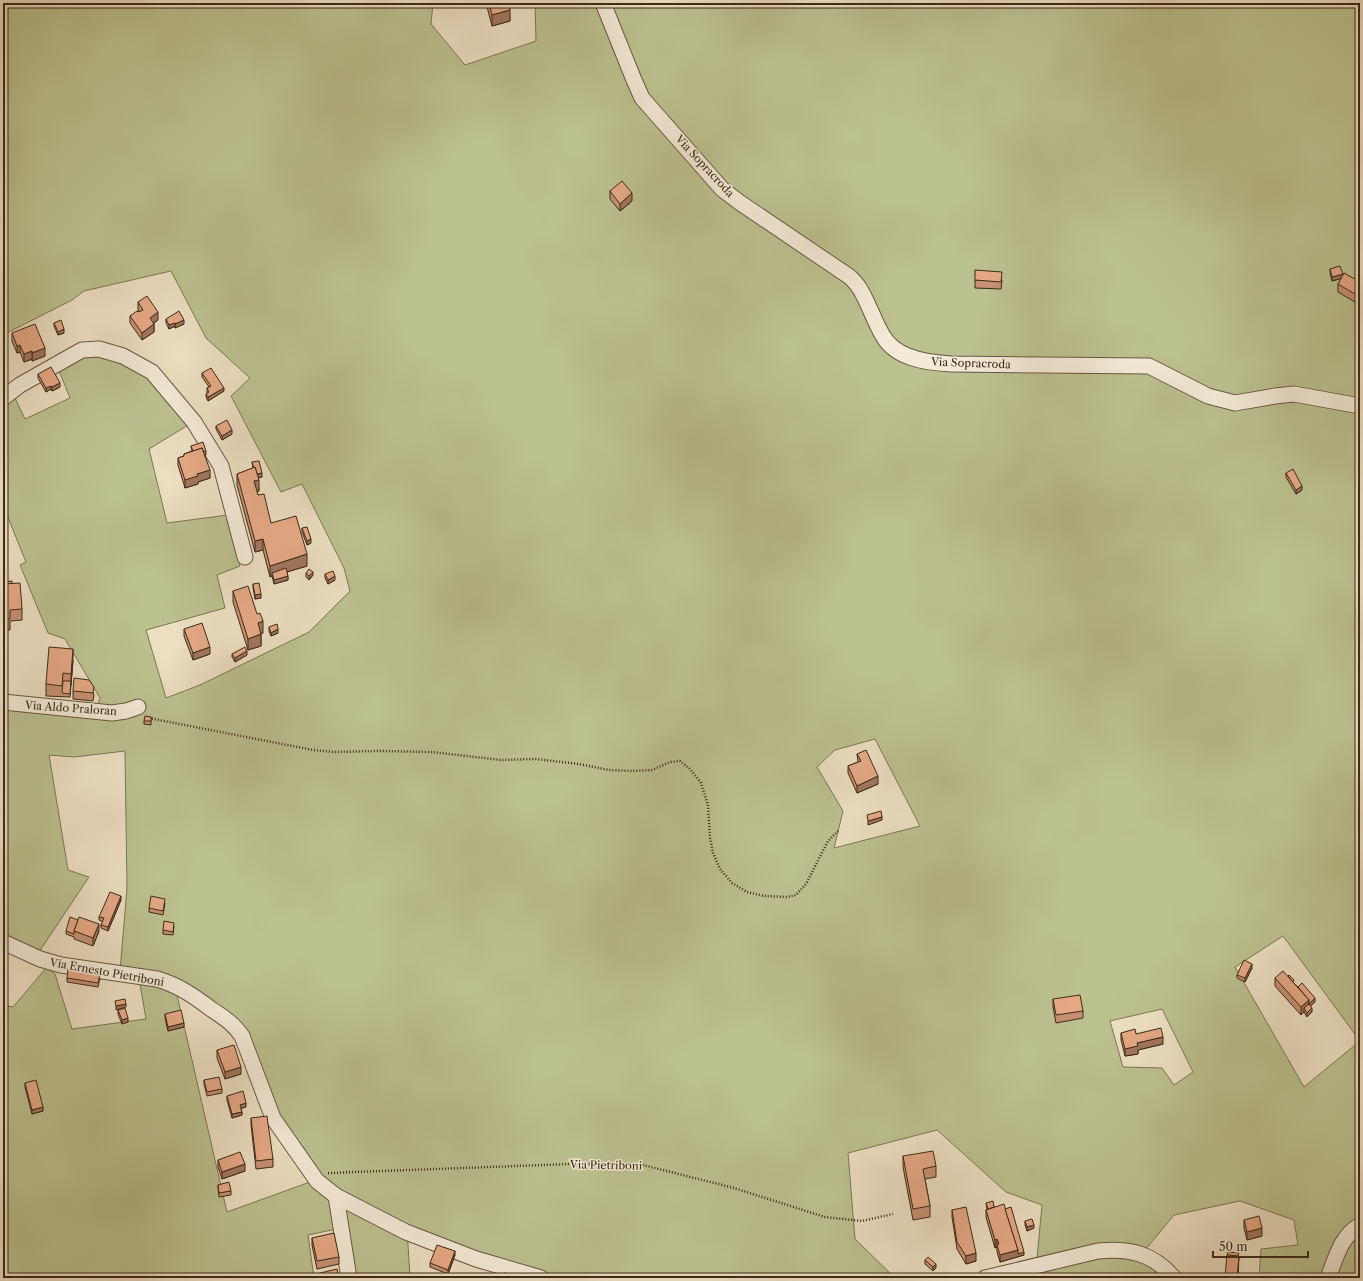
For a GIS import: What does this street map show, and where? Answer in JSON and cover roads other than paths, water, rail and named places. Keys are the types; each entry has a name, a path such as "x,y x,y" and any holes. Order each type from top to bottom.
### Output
{"street":[{"name":"Via Sopracroda","path":"603,3 642,98 722,189 850,277 859,288 883,338 896,349 910,357 930,363 952,364 1149,366 1208,396 1236,403 1294,394 1360,406"},
{"path":"3,398 20,385 82,350 99,349 123,356 152,372 194,422 221,466 245,557"},
{"name":"Via Aldo Praloran","path":"3,702 112,713 140,712"},
{"name":"Via Ernesto Pietriboni","path":"3,942 40,959 61,965 157,979 186,991 229,1021 237,1029 244,1040 273,1118 317,1181 336,1196 406,1232 476,1259 541,1278"},
{"path":"336,1196 349,1278"},
{"path":"1328,1278 1342,1242 1352,1230 1360,1225"},
{"path":"985,1278 1098,1251 1123,1250 1148,1257 1160,1264 1174,1278"}]}
